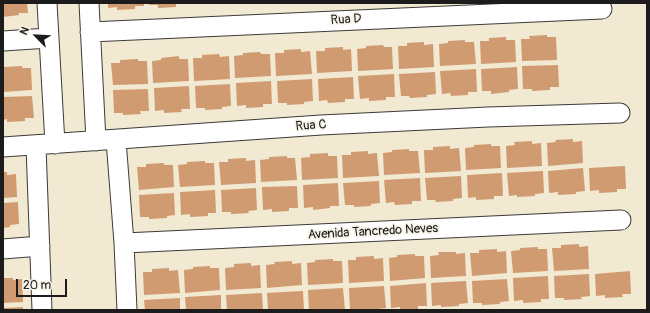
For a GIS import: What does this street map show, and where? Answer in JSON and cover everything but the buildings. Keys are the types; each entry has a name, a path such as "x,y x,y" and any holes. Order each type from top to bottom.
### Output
{"street":[{"path":"47,3 55,144"},
{"path":"89,3 96,141"},
{"name":"Rua D","path":"90,32 602,8"},
{"path":"3,40 49,38"},
{"name":"Rua C","path":"3,148 321,125 488,117 620,113"},
{"path":"116,140 124,244 127,310"},
{"path":"36,146 42,310"},
{"name":"Avenida Tancredo Neves","path":"124,244 621,220"},
{"path":"3,249 40,246"}]}
